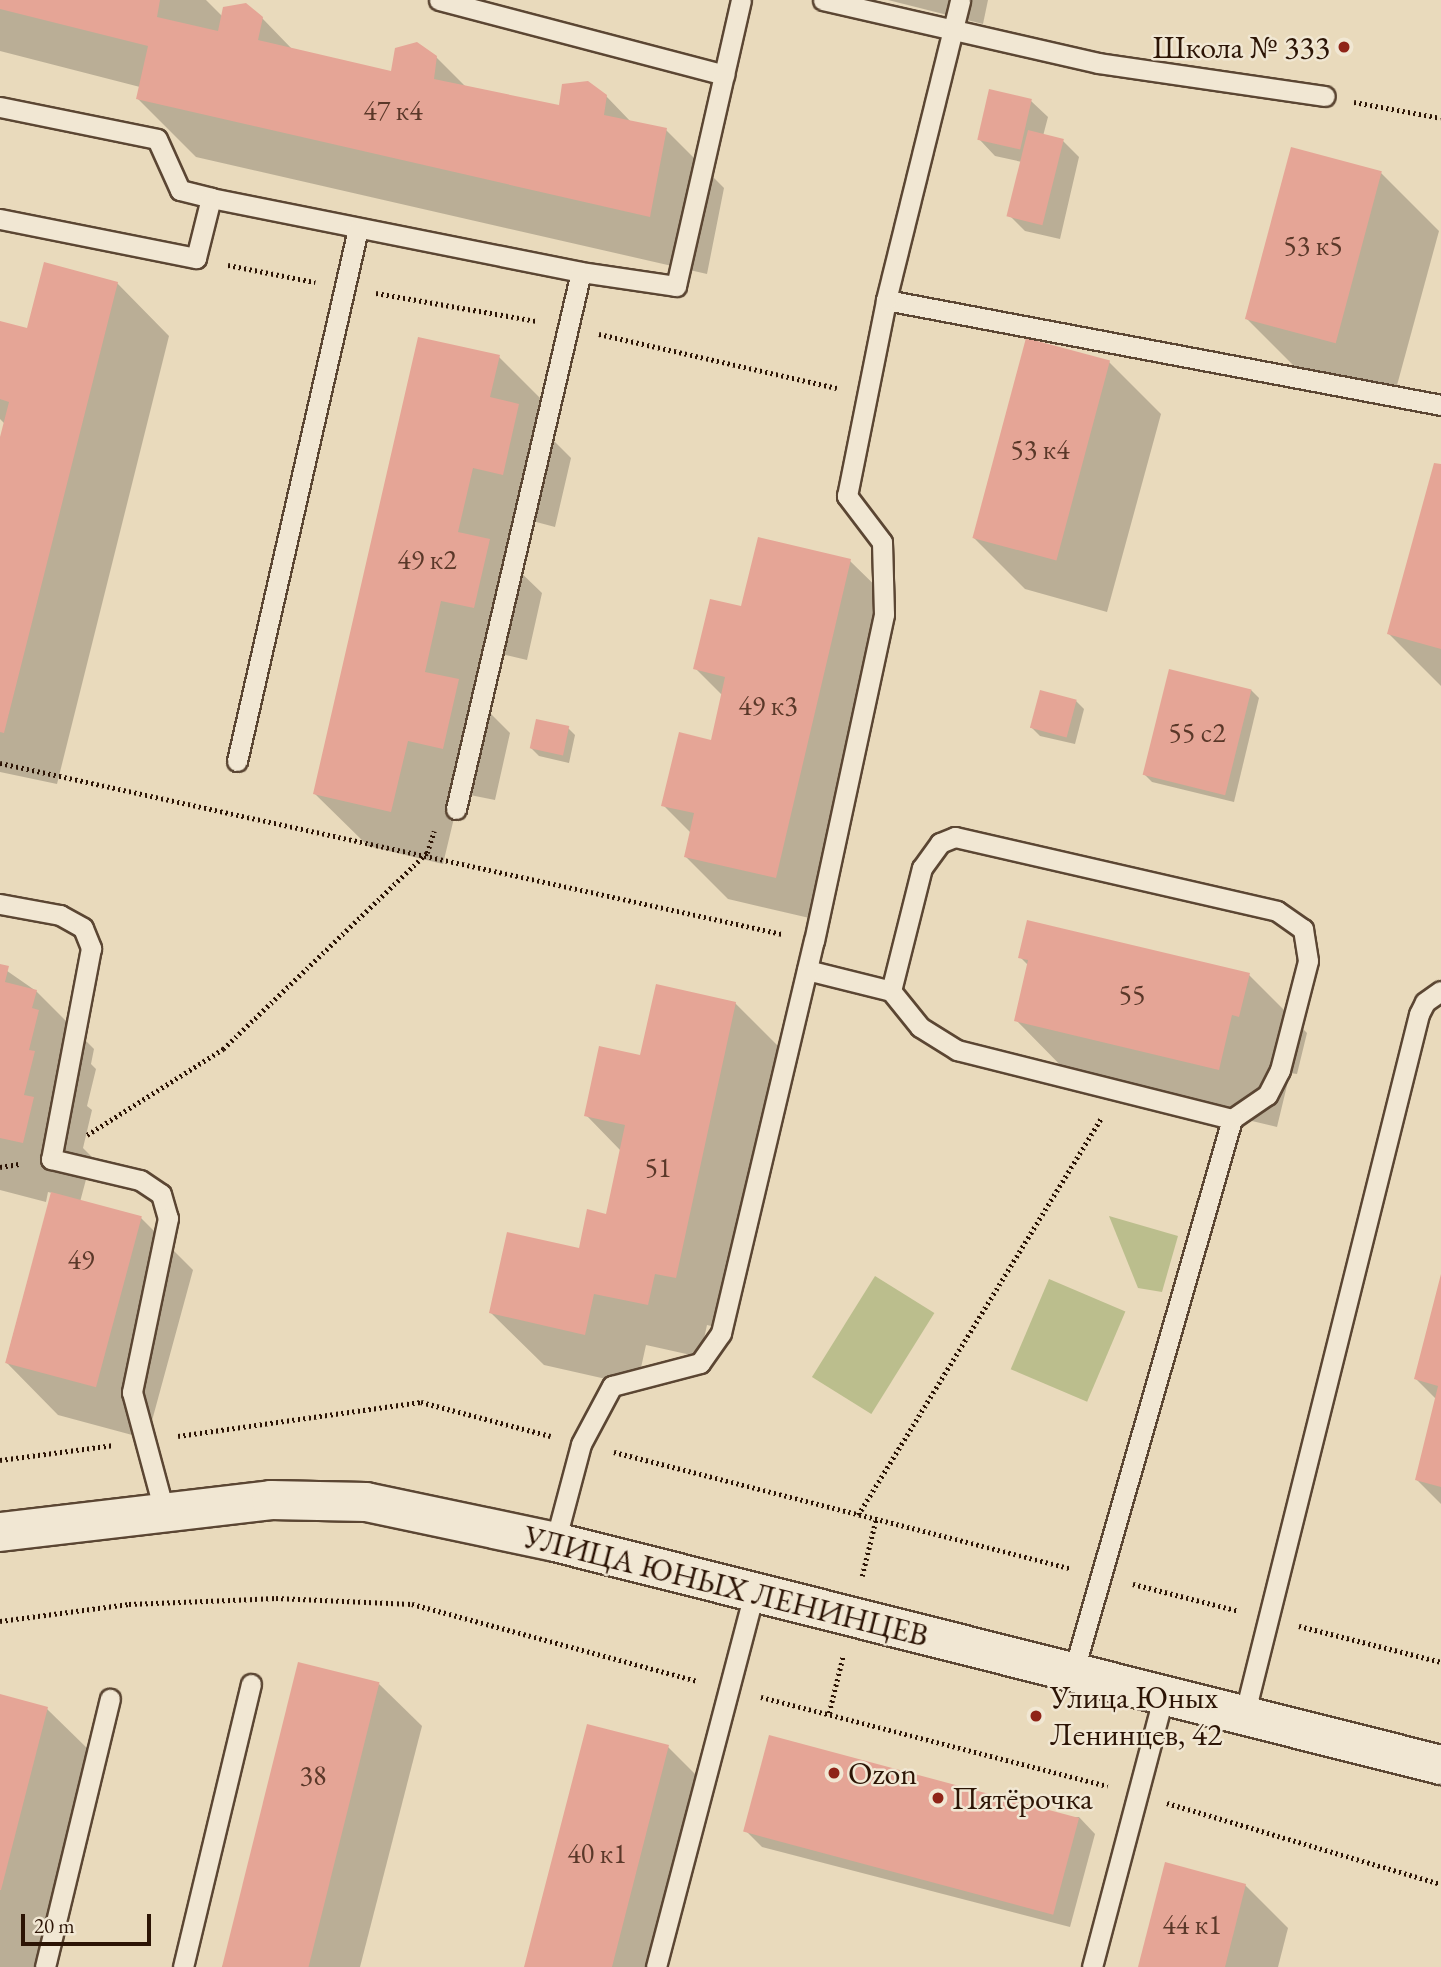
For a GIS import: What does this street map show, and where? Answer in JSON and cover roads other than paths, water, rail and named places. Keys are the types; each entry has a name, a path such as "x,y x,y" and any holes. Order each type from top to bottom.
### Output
{"main road":[{"name":"УЛИЦА ЮНЫХ ЛЕНИНЦЕВ","path":"0,1532 271,1500 366,1502 555,1542 1441,1765"}],"lane":[{"path":"439,0 724,75"},
{"path":"0,107 157,139 180,190 358,229 580,272 676,286 741,0"},
{"path":"823,0 1098,64 1325,96"},
{"path":"555,1542 581,1444 612,1386 700,1363 721,1333 814,941 884,614 882,542 847,496 886,300 960,0"},
{"path":"0,219 196,258 211,198"},
{"path":"237,761 358,229"},
{"path":"456,808 580,272"},
{"path":"886,300 1441,405"},
{"path":"891,991 922,868 940,843 955,837 1277,911 1303,929 1308,961 1275,1083 1256,1104 1232,1119 1073,1673"},
{"path":"0,904 60,915 83,928 91,948 51,1159 140,1180 161,1194 168,1218 132,1392 164,1511"},
{"path":"807,971 891,991 920,1027 957,1050 1232,1119"},
{"path":"1244,1716 1419,1014 1425,1002 1441,991"},
{"path":"656,1967 754,1594"},
{"path":"183,1967 251,1684"},
{"path":"1092,1967 1164,1695"},
{"path":"45,1967 110,1699"}],"place":[{"name":"Школа № 333","path":"1344,47"},
{"name":"Улица Юных Ленинцев, 42","path":"1036,1716"},
{"name":"Ozon","path":"834,1773"},
{"name":"Пятёрочка","path":"938,1798"}]}
